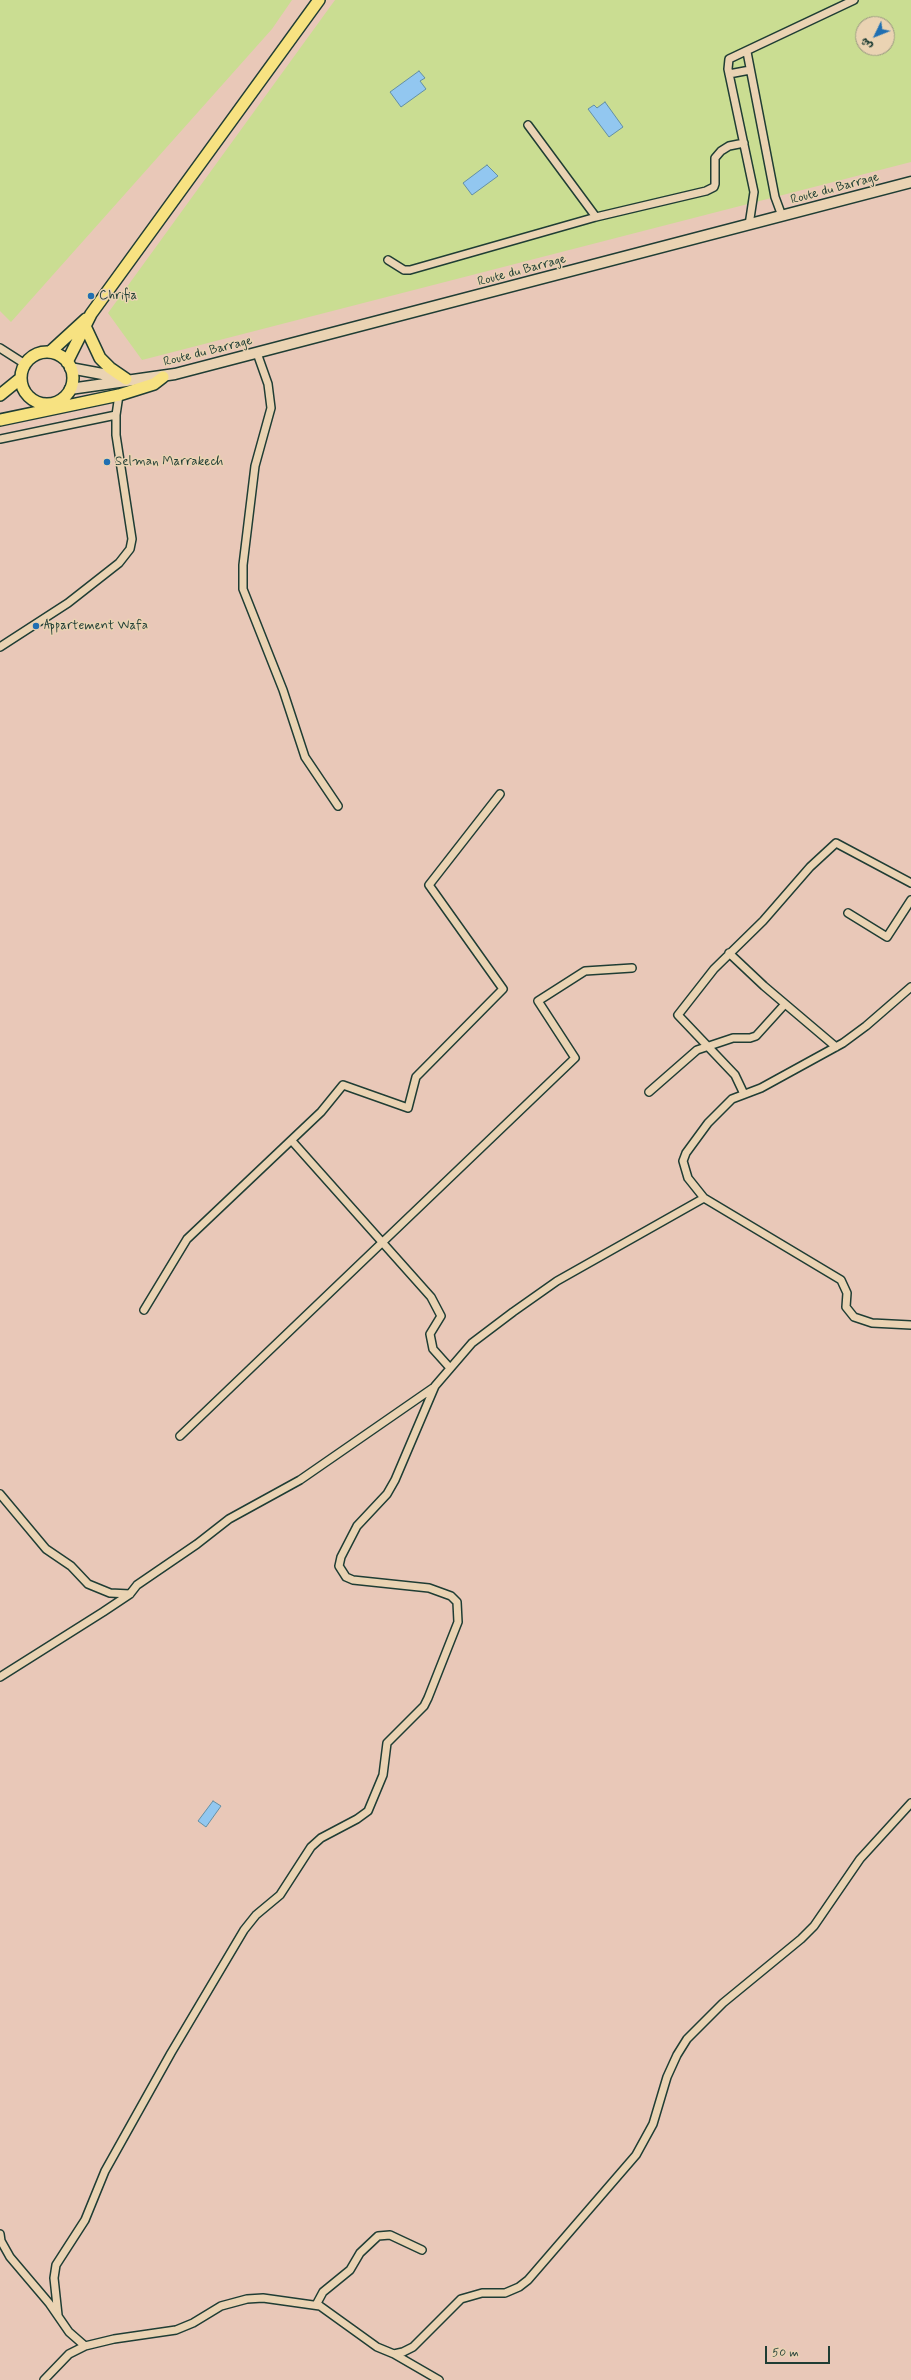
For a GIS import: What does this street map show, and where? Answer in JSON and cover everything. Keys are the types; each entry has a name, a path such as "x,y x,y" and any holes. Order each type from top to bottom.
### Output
{"main road":[{"path":"69,365 91,314 319,0"},
{"name":"Route du Barrage","path":"70,389 162,377 910,182"},
{"path":"39,402 26,393 21,378 25,364 36,355 50,352 91,314"},
{"path":"85,326 100,358 110,368 126,378"},
{"path":"0,420 39,402 54,403 61,399 70,389 72,382 69,365 62,357 50,352"},
{"name":"Route du Barrage","path":"69,365 138,380"},
{"path":"0,420 119,395 154,384 162,377"},
{"path":"0,395 21,378"}],"street":[{"path":"749,225 754,192 727,64 729,59 747,52 854,0"},
{"path":"747,52 775,197 782,216"},
{"path":"729,74 750,70"},
{"path":"528,125 596,217"},
{"path":"388,260 400,268 410,270 596,217 711,189 715,184 715,158 721,151 729,146 744,143"},
{"path":"0,348 25,364"},
{"path":"256,353 268,384 270,408 255,466 243,566 243,589 283,690 305,757 338,806"},
{"path":"0,647 74,599 119,562 130,549 132,539 116,435 116,415 119,395"},
{"path":"0,439 116,415"},
{"path":"144,1310 187,1239 322,1112 343,1085 408,1108 416,1077 503,988 429,885 500,794"},
{"path":"744,1094 735,1075 678,1015 714,969 763,920 810,867 836,843 911,883"},
{"path":"848,913 887,937 911,900"},
{"path":"730,953 785,1004 836,1047"},
{"path":"180,1436 575,1058 538,1001 585,971 632,968"},
{"path":"911,987 866,1026 836,1047 761,1088 732,1099 719,1111 686,1153 683,1161 684,1169 688,1178 704,1198 841,1280 847,1293 846,1307 854,1317 872,1323 911,1325"},
{"path":"649,1092 697,1050 733,1038 750,1038 756,1036 785,1004"},
{"path":"292,1141 432,1297 441,1316 430,1334 433,1349 450,1368"},
{"path":"0,1677 130,1594 137,1585 197,1544 229,1519 300,1480 435,1386 464,1351 488,1330 557,1281 704,1198"},
{"path":"58,2315 54,2278 56,2265 85,2220 105,2171 171,2053 227,1962 244,1930 256,1915 280,1895 316,1842 336,1829 357,1819 368,1811 383,1775 387,1743 424,1706 428,1698 458,1622 457,1602 441,1591 429,1588 353,1580 346,1577 339,1566 341,1556 357,1526 386,1494 394,1480 435,1386"},
{"path":"0,1494 46,1549 71,1566 88,1584 110,1594 130,1594"},
{"path":"394,2354 403,2352 413,2347 461,2299 482,2293 512,2291 528,2280 636,2155 653,2124 667,2077 677,2055 687,2039 722,2003 785,1953 814,1926 865,1853 911,1803"},
{"path":"0,2234 1,2241 10,2257 58,2315 69,2332 85,2346"},
{"path":"316,2305 323,2292 350,2270 360,2253 378,2236 390,2235 422,2250"},
{"path":"44,2380 69,2354 85,2346 114,2339 176,2330 193,2323 221,2306 247,2299 263,2298 316,2305 377,2347 394,2354 439,2380"}],"green space":[{"path":"0,0 292,0 272,29 11,322 0,311"},
{"path":"335,0 911,0 911,162 142,360 108,313"}],"water":[{"path":"419,71 425,78 420,81 426,89 401,107 390,92"},
{"path":"605,102 623,127 609,137 588,109 594,105 597,108"},
{"path":"487,165 498,176 472,195 463,183"},
{"path":"213,1801 221,1806 206,1827 198,1821"}],"place":[{"name":"Chrifia","path":"91,296"},
{"name":"Selman Marrakech","path":"107,462"},
{"name":"Appartement Wafa","path":"36,626"}]}
